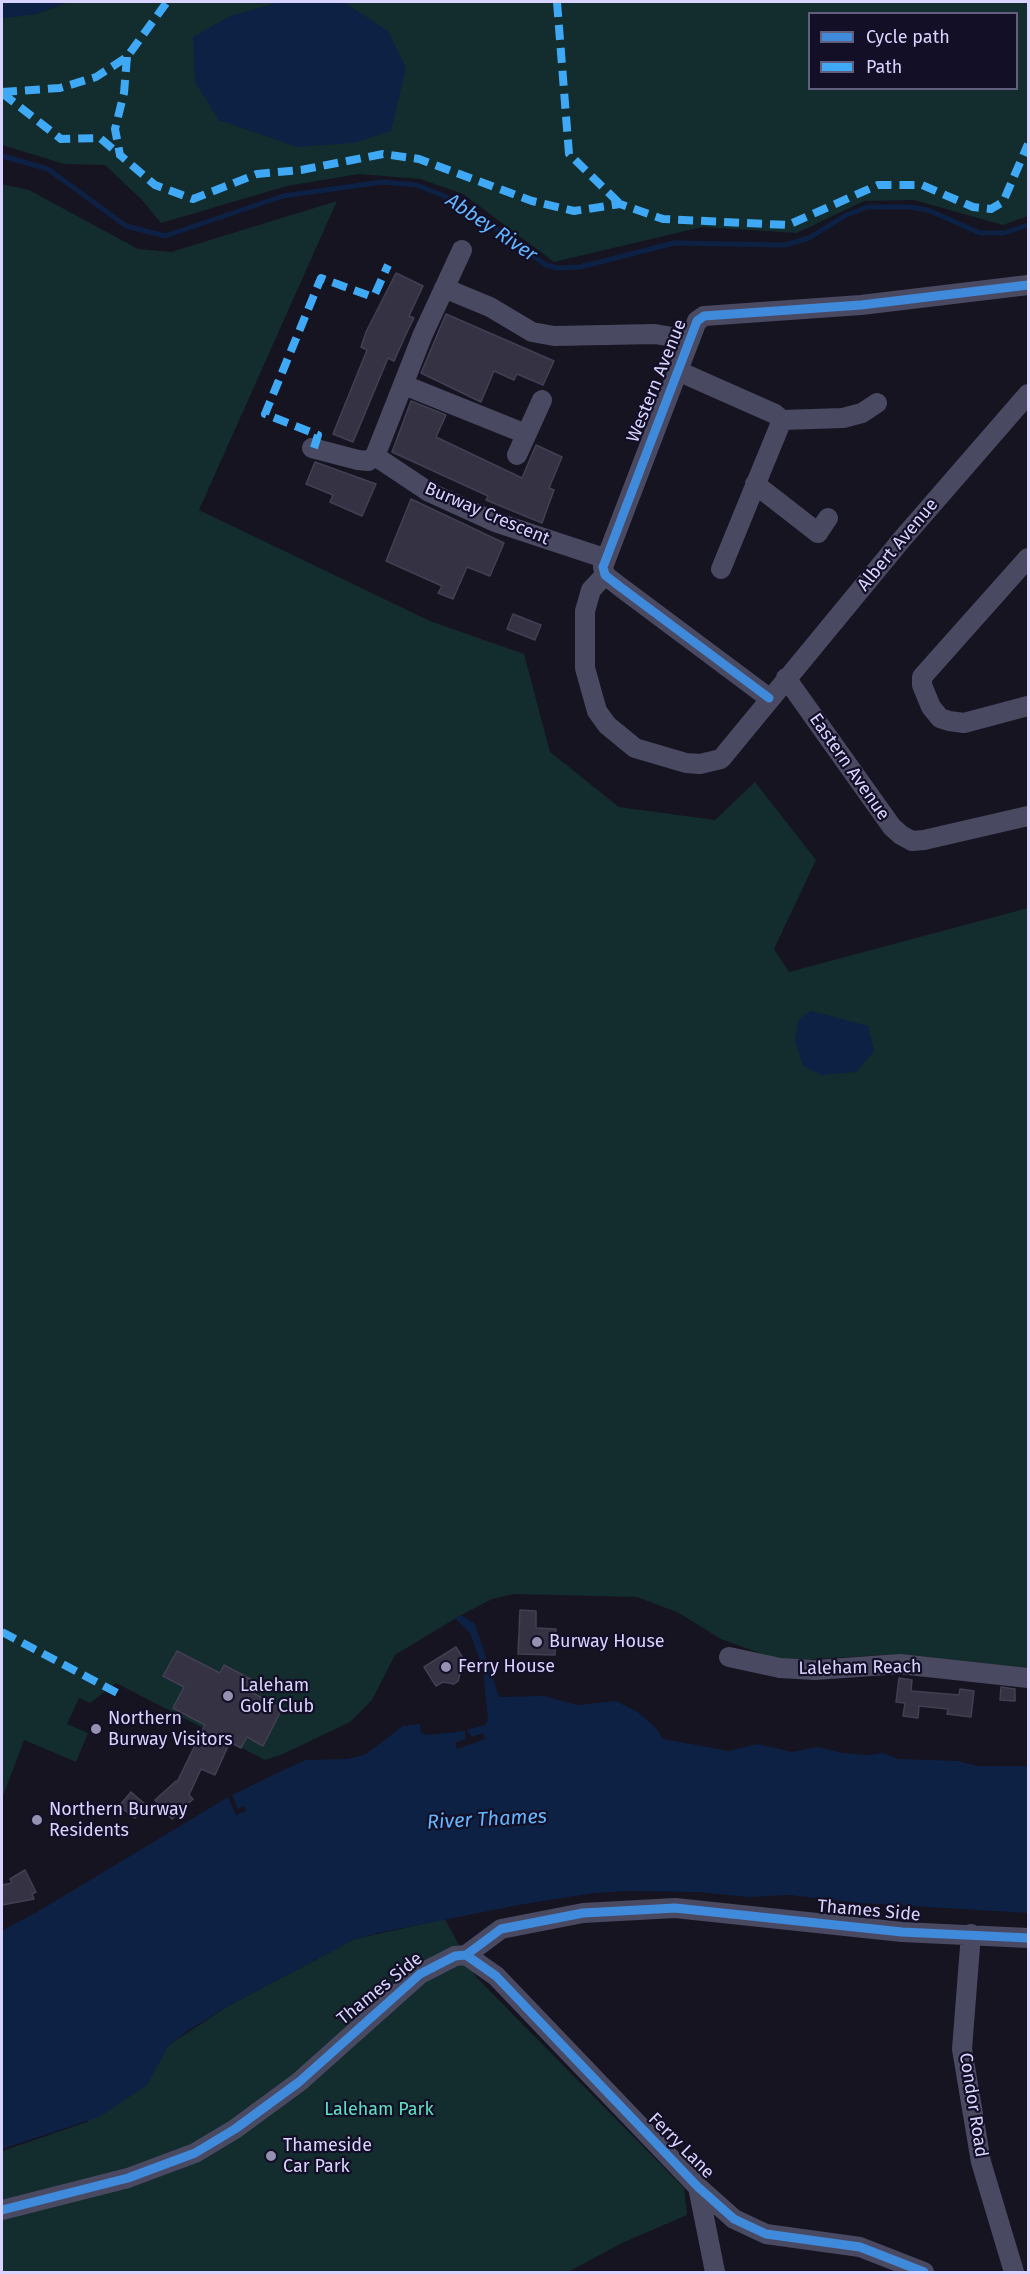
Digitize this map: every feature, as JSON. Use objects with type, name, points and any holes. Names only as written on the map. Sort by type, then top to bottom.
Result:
[{"type":"street","points":[[312,448],[358,460],[368,460],[375,456],[462,250]]},
{"type":"street","name":"Western Avenue","points":[[769,698],[721,759],[700,764],[663,758],[635,748],[619,737],[597,711],[585,668],[585,611],[591,590],[605,566],[698,321],[704,316],[861,305],[1029,285]]},
{"type":"street","points":[[444,288],[490,307],[532,332],[554,336],[656,334],[690,340]]},
{"type":"street","points":[[678,371],[775,414],[782,420],[843,418],[862,413],[877,403]]},
{"type":"street","points":[[404,385],[526,434]]},
{"type":"street","name":"Albert Avenue","points":[[769,698],[903,538],[1029,394]]},
{"type":"street","points":[[517,455],[542,400]]},
{"type":"street","points":[[721,569],[782,420]]},
{"type":"street","name":"Burway Crescent","points":[[375,456],[429,492],[605,566]]},
{"type":"street","points":[[755,484],[818,533],[828,518]]},
{"type":"street","points":[[1029,558],[922,677],[922,685],[931,707],[940,718],[949,721],[964,723],[1029,706]]},
{"type":"street","points":[[605,566],[769,698]]},
{"type":"street","name":"Eastern Avenue","points":[[786,678],[892,827],[901,835],[912,841],[924,840],[1029,816]]},
{"type":"street","name":"Laleham Reach","points":[[729,1657],[780,1668],[803,1670],[900,1664],[1029,1678]]},
{"type":"street","name":"Thames Side","points":[[2,2210],[128,2178],[195,2153],[235,2128],[299,2082],[420,1974],[455,1956],[466,1955],[501,1929],[583,1913],[675,1908],[902,1932],[1029,1938]]},
{"type":"street","name":"Condor Road","points":[[971,1934],[962,2049],[981,2162],[1014,2272]]},
{"type":"street","name":"Ferry Lane","points":[[466,1955],[496,1976],[698,2187],[734,2219],[766,2234],[860,2247],[924,2272]]},
{"type":"street","points":[[698,2187],[715,2272]]},
{"type":"green space","points":[[68,2],[1028,2],[1028,216],[1003,225],[914,200],[864,201],[797,233],[702,227],[554,262],[463,194],[420,179],[359,174],[287,186],[161,223],[142,200],[105,165],[64,164],[2,145],[2,18],[36,14]]},
{"type":"green space","points":[[2,184],[29,190],[138,249],[171,252],[337,201],[199,510],[430,621],[524,654],[550,752],[619,807],[715,820],[755,782],[816,860],[774,949],[789,972],[1028,908],[1028,1668],[901,1654],[781,1661],[721,1639],[679,1613],[637,1597],[514,1594],[492,1599],[395,1655],[372,1700],[350,1722],[283,1754],[265,1760],[116,1683],[90,1703],[79,1698],[67,1724],[88,1733],[76,1762],[24,1740],[2,1799]]},
{"type":"green space","name":"Laleham Park","points":[[445,1919],[476,1977],[684,2188],[687,2215],[622,2243],[568,2272],[2,2272],[2,2151],[87,2122],[169,2045],[228,2006],[355,1939]]},
{"type":"water","points":[[2,2],[68,2],[36,14],[2,18]]},
{"type":"water","points":[[280,2],[345,3],[388,31],[406,68],[391,131],[353,143],[297,147],[219,120],[195,82],[193,37],[230,16]]},
{"type":"water","points":[[811,1011],[868,1026],[874,1051],[856,1072],[821,1075],[803,1066],[795,1039],[799,1019]]},
{"type":"water","name":"River Thames","points":[[461,1615],[475,1624],[499,1697],[544,1696],[577,1705],[616,1701],[639,1713],[656,1728],[663,1739],[729,1751],[757,1744],[792,1752],[818,1747],[842,1753],[869,1755],[883,1753],[898,1759],[958,1761],[978,1766],[1028,1766],[1028,1913],[861,1903],[790,1895],[748,1897],[698,1892],[627,1891],[594,1893],[518,1905],[383,1932],[355,1939],[228,2006],[189,2030],[169,2045],[146,2086],[99,2117],[2,2149],[2,1931],[228,1797],[236,1815],[246,1811],[244,1806],[238,1809],[232,1795],[306,1760],[348,1759],[366,1754],[403,1726],[420,1724],[421,1733],[427,1735],[465,1731],[465,1739],[455,1743],[457,1749],[485,1739],[483,1733],[472,1737],[467,1730],[485,1725],[488,1720],[483,1669],[470,1633],[455,1618]]},
{"type":"building","points":[[396,273],[423,286],[409,316],[414,318],[394,361],[388,358],[353,442],[333,434],[367,350],[361,347],[366,332]]},
{"type":"building","points":[[446,314],[554,361],[543,385],[517,374],[514,380],[494,371],[481,402],[421,373]]},
{"type":"building","points":[[411,401],[446,415],[436,437],[522,478],[536,445],[562,457],[549,488],[554,490],[542,523],[486,500],[488,496],[392,452]]},
{"type":"building","points":[[315,462],[376,484],[362,516],[330,502],[333,495],[306,484]]},
{"type":"building","points":[[411,499],[504,543],[490,576],[467,567],[453,599],[438,593],[442,586],[386,561]]},
{"type":"building","points":[[513,614],[541,625],[535,640],[507,629]]},
{"type":"building","name":"Burway House","points":[[520,1610],[536,1611],[536,1628],[556,1629],[555,1655],[518,1654]]},
{"type":"building","name":"Ferry House","points":[[456,1647],[468,1666],[461,1670],[458,1681],[454,1684],[443,1682],[436,1686],[424,1667]]},
{"type":"building","points":[[177,1651],[220,1673],[224,1665],[258,1683],[253,1693],[282,1709],[263,1746],[247,1737],[241,1748],[230,1742],[215,1775],[201,1769],[189,1795],[193,1799],[172,1819],[155,1800],[177,1782],[205,1725],[173,1708],[184,1687],[163,1676]]},
{"type":"building","points":[[899,1678],[912,1680],[911,1691],[959,1695],[960,1689],[974,1691],[971,1717],[947,1714],[948,1709],[919,1706],[918,1718],[903,1716],[905,1703],[896,1702]]},
{"type":"building","points":[[1001,1687],[1015,1689],[1015,1701],[1000,1700]]},
{"type":"building","points":[[131,1792],[146,1805],[135,1818],[119,1806]]},
{"type":"building","points":[[25,1870],[36,1892],[32,1894],[34,1899],[2,1905],[2,1885],[12,1883],[10,1879]]},
{"type":"waterway","name":"Abbey River","points":[[2,156],[48,169],[126,226],[165,236],[283,196],[382,182],[417,185],[459,202],[546,265],[557,268],[580,267],[674,243],[785,245],[809,238],[846,215],[868,207],[910,207],[928,210],[980,233],[1004,233],[1028,225]]},
{"type":"marked path","points":[[2,92],[60,88],[96,77],[127,57],[167,2]]},
{"type":"marked path","points":[[557,2],[569,154],[620,204]]},
{"type":"marked path","points":[[127,57],[124,93],[115,129],[120,155],[155,185],[193,199],[257,174],[301,170],[383,154],[419,159],[532,201],[574,211],[620,204],[663,219],[788,225],[878,185],[922,185],[973,207],[991,209],[1003,202],[1028,144]]},
{"type":"marked path","points":[[2,93],[61,139],[100,138],[120,155]]},
{"type":"marked path","points":[[314,448],[318,435],[265,414],[321,278],[370,296],[375,294],[388,265]]},
{"type":"marked path","points":[[2,1632],[121,1695]]},
{"type":"cycle path","points":[[769,698],[605,575],[603,567],[697,321],[704,316],[861,305],[1028,285]]},
{"type":"cycle path","points":[[2,2210],[128,2178],[195,2153],[235,2129],[299,2082],[420,1974],[455,1956],[466,1955],[501,1929],[583,1913],[675,1908],[902,1932],[1028,1938]]},
{"type":"cycle path","points":[[466,1955],[496,1976],[698,2187],[734,2219],[766,2234],[860,2247],[924,2272]]},
{"type":"place","name":"Burway House","points":[[537,1642]]},
{"type":"place","name":"Ferry House","points":[[446,1667]]},
{"type":"place","name":"Laleham Golf Club","points":[[228,1696]]},
{"type":"place","name":"Northern Burway Visitors","points":[[96,1729]]},
{"type":"place","name":"Northern Burway Residents","points":[[37,1820]]},
{"type":"place","name":"Thameside Car Park","points":[[271,2156]]}]
